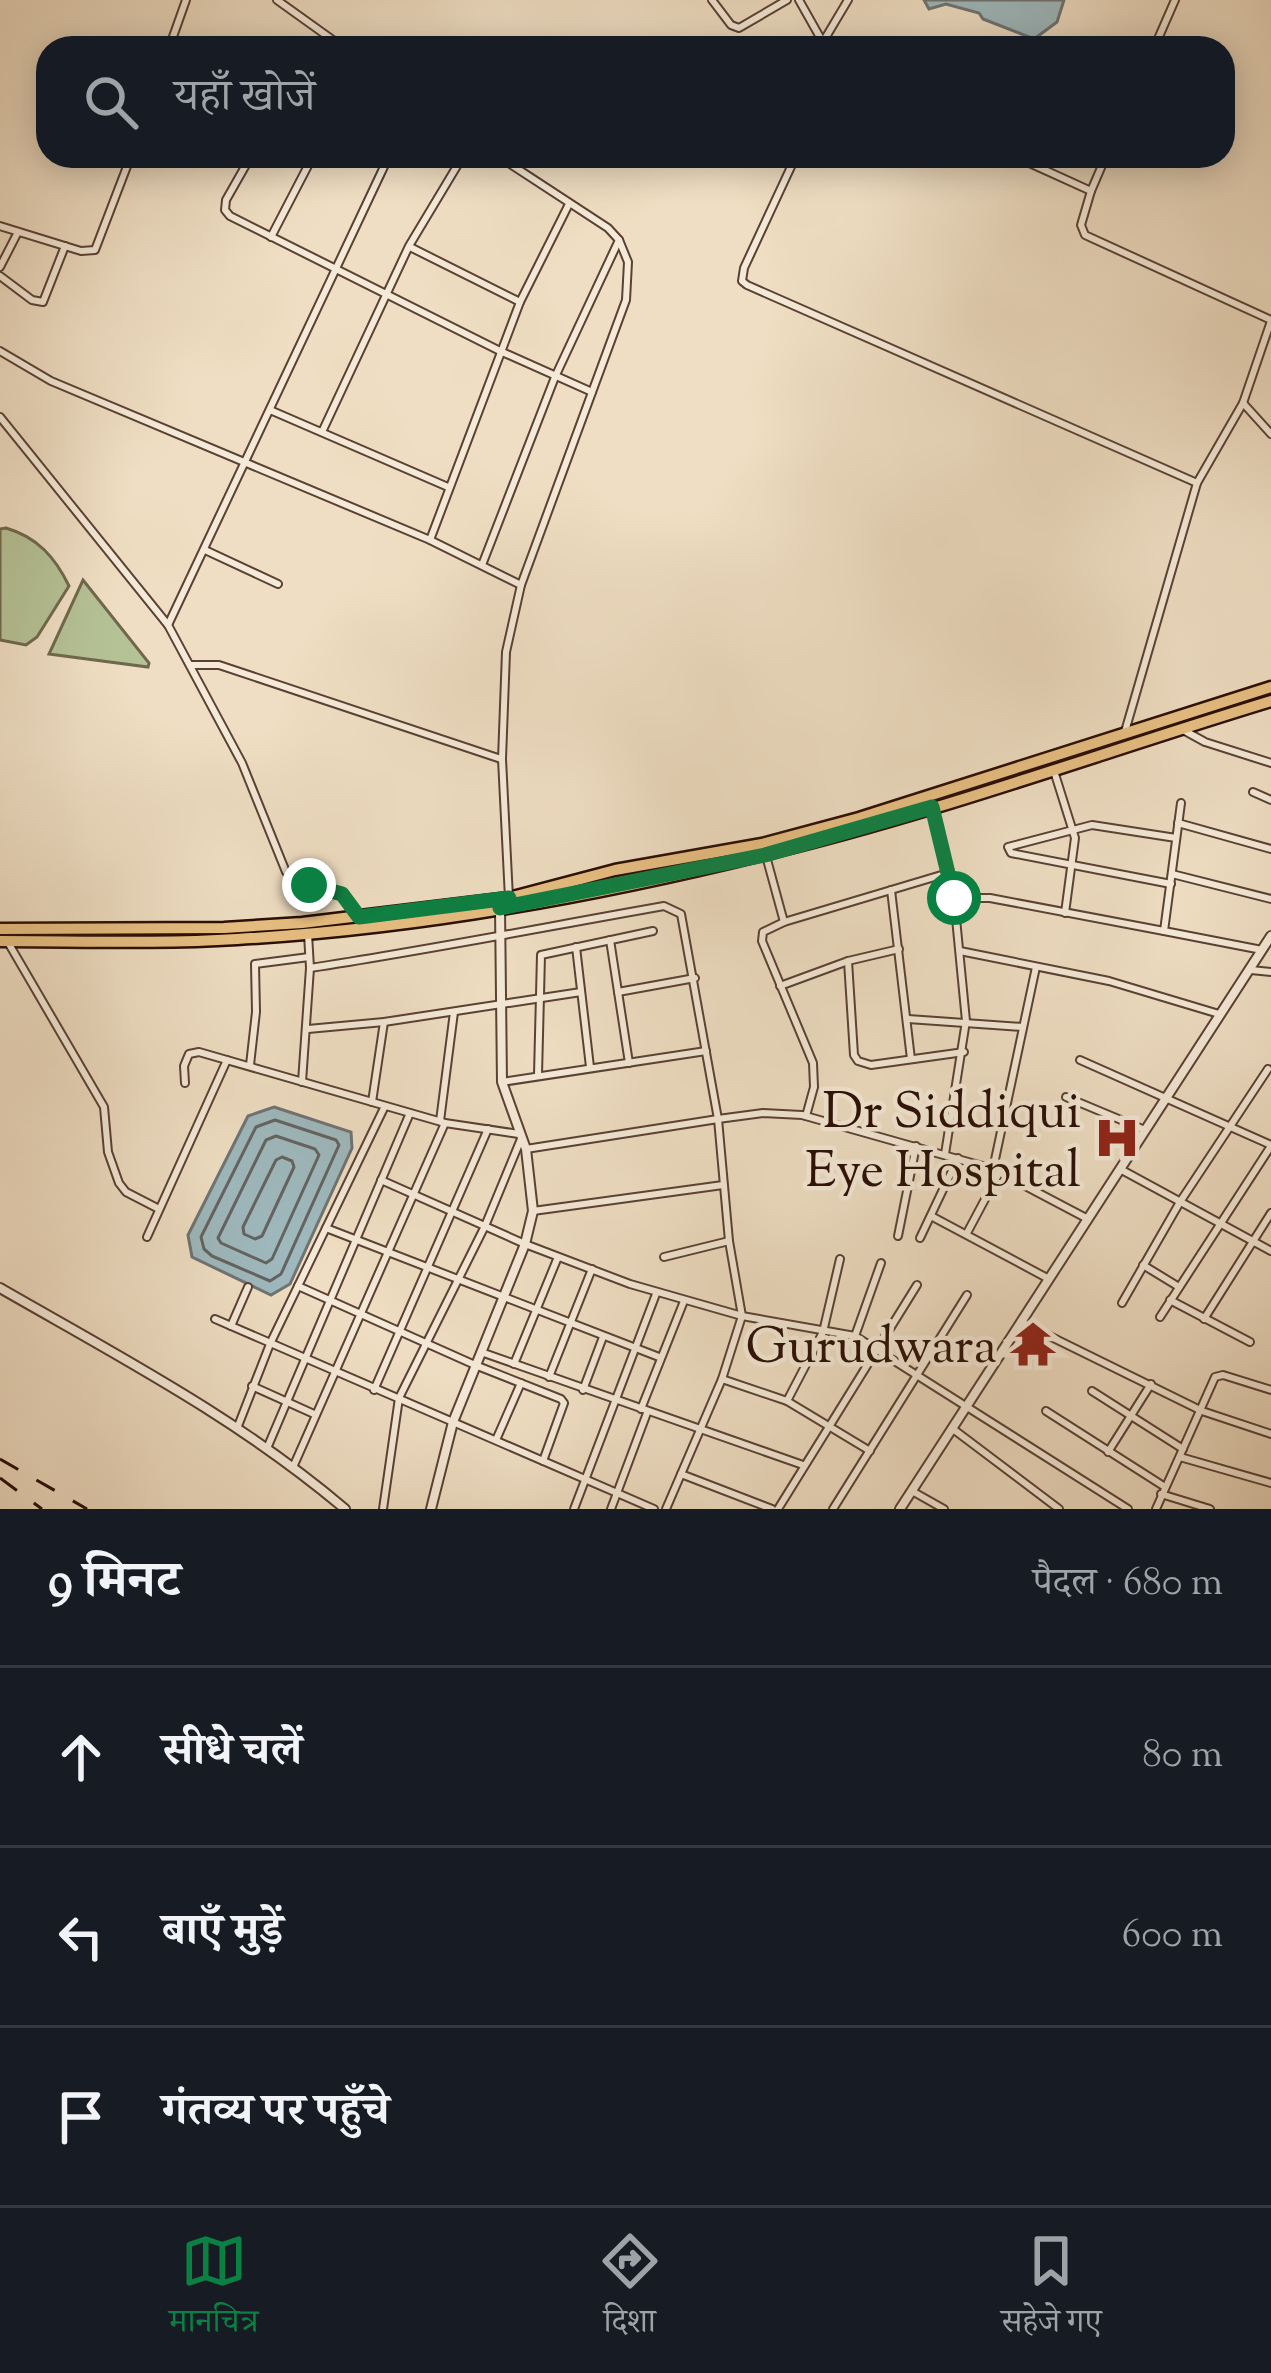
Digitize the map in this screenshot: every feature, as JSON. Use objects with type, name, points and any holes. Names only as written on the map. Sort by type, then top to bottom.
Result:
[{"type":"main road","points":[[2,937],[232,939],[308,934],[505,903],[615,870],[782,839],[1271,687]]},
{"type":"main road","points":[[2,937],[224,928],[505,903],[621,901],[1271,701]]},
{"type":"street","points":[[173,36],[186,0]]},
{"type":"street","points":[[277,0],[327,36]]},
{"type":"street","points":[[712,0],[731,26],[740,28],[788,0]]},
{"type":"street","points":[[799,0],[820,36]]},
{"type":"street","points":[[830,36],[848,0]]},
{"type":"street","points":[[1159,36],[1175,0]]},
{"type":"street","points":[[0,226],[86,252],[98,246],[127,168]]},
{"type":"street","points":[[244,168],[225,210],[271,238],[592,392]]},
{"type":"street","points":[[271,238],[307,168]]},
{"type":"street","points":[[168,625],[380,168]]},
{"type":"street","points":[[322,432],[409,246],[456,168]]},
{"type":"street","points":[[431,1509],[454,1422],[525,1244],[533,1211],[522,1141],[502,1082],[506,652],[521,585],[618,327],[630,280],[620,239],[516,168]]},
{"type":"street","points":[[790,168],[744,268],[742,281],[747,285],[1197,483]]},
{"type":"street","points":[[1040,168],[1091,191]]},
{"type":"street","points":[[1101,168],[1081,225],[1085,235],[1271,320],[1244,403],[1197,483],[1121,750]]},
{"type":"street","points":[[430,540],[520,302],[569,204]]},
{"type":"street","points":[[0,267],[19,232]]},
{"type":"street","points":[[482,565],[555,377],[620,239]]},
{"type":"street","points":[[0,276],[32,301],[43,302],[65,246]]},
{"type":"street","points":[[409,246],[520,302]]},
{"type":"street","points":[[0,351],[51,381],[246,460],[521,585]]},
{"type":"street","points":[[1244,403],[1271,434]]},
{"type":"street","points":[[269,410],[448,487]]},
{"type":"street","points":[[0,417],[168,625],[242,763],[286,872],[309,885],[342,894],[359,917]]},
{"type":"street","points":[[204,549],[278,584]]},
{"type":"street","points":[[190,665],[219,665],[502,759]]},
{"type":"street","points":[[1182,729],[1205,742],[1271,763]]},
{"type":"street","points":[[1053,769],[1071,828],[1073,865],[1065,913]]},
{"type":"street","points":[[1253,792],[1271,800]]},
{"type":"street","points":[[1164,931],[1181,803]]},
{"type":"street","points":[[932,807],[954,898],[966,1022],[945,1154]]},
{"type":"street","points":[[1178,823],[1271,850]]},
{"type":"street","points":[[1171,884],[1008,850],[1010,845],[1071,828],[1112,826],[1176,838]]},
{"type":"street","points":[[765,855],[784,922]]},
{"type":"street","points":[[804,1116],[814,1088],[813,1064],[761,937],[766,929],[784,922],[948,873]]},
{"type":"street","points":[[1172,874],[1271,899]]},
{"type":"street","points":[[890,890],[911,1059]]},
{"type":"street","points":[[954,898],[990,898],[1262,950]]},
{"type":"street","points":[[310,968],[458,945],[621,901],[677,910],[695,978],[718,1119],[742,1316],[722,1379],[666,1509]]},
{"type":"street","points":[[538,1075],[542,955],[653,931]]},
{"type":"street","points":[[302,1082],[308,1029],[308,934]]},
{"type":"street","points":[[900,1509],[1271,936]]},
{"type":"street","points":[[2,937],[104,1107],[108,1152],[119,1183],[159,1210]]},
{"type":"street","points":[[610,940],[629,1063]]},
{"type":"street","points":[[576,947],[590,1067]]},
{"type":"street","points":[[780,986],[899,949]]},
{"type":"street","points":[[960,951],[1109,981],[1219,1014]]},
{"type":"street","points":[[250,1066],[256,1012],[254,964],[309,957]]},
{"type":"street","points":[[848,962],[856,1059],[871,1065],[964,1052]]},
{"type":"street","points":[[966,1234],[996,1171],[1036,967]]},
{"type":"street","points":[[1247,970],[1271,972]]},
{"type":"street","points":[[618,992],[695,978]]},
{"type":"street","points":[[308,1029],[581,992]]},
{"type":"street","points":[[294,1465],[442,1122],[454,1012]]},
{"type":"street","points":[[908,1019],[1023,1027]]},
{"type":"street","points":[[372,1102],[384,1022]]},
{"type":"street","points":[[502,1082],[706,1051]]},
{"type":"street","points":[[185,1083],[189,1054],[199,1052],[522,1141],[718,1119],[804,1116],[996,1171],[1086,1218]]},
{"type":"street","points":[[146,1237],[227,1060]]},
{"type":"street","points":[[1080,1060],[1271,1146],[1160,1317]]},
{"type":"street","points":[[1122,1303],[1180,1202],[1268,1069]]},
{"type":"street","points":[[1066,1097],[1144,1130]]},
{"type":"street","points":[[238,1426],[270,1344],[385,1106]]},
{"type":"street","points":[[268,1446],[410,1113]]},
{"type":"street","points":[[374,1390],[488,1129]]},
{"type":"street","points":[[383,1509],[399,1398],[522,1141]]},
{"type":"street","points":[[898,1235],[916,1146]]},
{"type":"street","points":[[920,1238],[958,1158]]},
{"type":"street","points":[[1120,1169],[1271,1251]]},
{"type":"street","points":[[381,1180],[525,1244],[656,1292],[742,1316],[855,1336],[1128,1509]]},
{"type":"street","points":[[533,1211],[724,1185]]},
{"type":"street","points":[[1204,1319],[1271,1213]]},
{"type":"street","points":[[931,1216],[1049,1279]]},
{"type":"street","points":[[326,1228],[659,1357]]},
{"type":"street","points":[[664,1257],[730,1241]]},
{"type":"street","points":[[514,1364],[558,1257]]},
{"type":"street","points":[[787,1401],[823,1332],[840,1259]]},
{"type":"street","points":[[855,1336],[881,1263]]},
{"type":"street","points":[[1143,1265],[1179,1287]]},
{"type":"street","points":[[549,1377],[592,1269]]},
{"type":"street","points":[[681,1474],[775,1509],[917,1285]]},
{"type":"street","points":[[298,1286],[563,1401],[543,1461]]},
{"type":"street","points":[[231,1326],[248,1287]]},
{"type":"street","points":[[0,1288],[238,1426],[345,1509]]},
{"type":"street","points":[[574,1509],[656,1292]]},
{"type":"street","points":[[833,1509],[968,1295]]},
{"type":"street","points":[[1171,1300],[1250,1342]]},
{"type":"street","points":[[611,1509],[659,1357],[684,1301]]},
{"type":"street","points":[[215,1319],[653,1509]]},
{"type":"street","points":[[1023,1323],[1202,1411],[1271,1434]]},
{"type":"street","points":[[583,1390],[603,1336]]},
{"type":"street","points":[[481,1352],[802,1465]]},
{"type":"street","points":[[1156,1509],[1218,1375],[1271,1390]]},
{"type":"street","points":[[722,1379],[787,1401],[869,1451]]},
{"type":"street","points":[[496,1440],[520,1383]]},
{"type":"street","points":[[1108,1452],[1150,1384]]},
{"type":"street","points":[[252,1386],[316,1415]]},
{"type":"street","points":[[1092,1391],[1181,1453],[1271,1483]]},
{"type":"street","points":[[1046,1411],[1163,1491],[1210,1509]]},
{"type":"street","points":[[952,1429],[1059,1509]]},
{"type":"street","points":[[912,1492],[944,1509]]},
{"type":"green space","points":[[0,529],[44,550],[69,586],[37,637],[26,645],[0,640]]},
{"type":"green space","points":[[83,580],[149,663],[148,667],[49,654]]},
{"type":"water","points":[[924,0],[1064,0],[1057,22],[1038,36],[1026,36],[983,19],[979,13],[946,4],[929,9]]},
{"type":"water","points":[[274,1107],[351,1132],[352,1148],[290,1284],[271,1295],[192,1257],[188,1235],[248,1116]]},
{"type":"railway","points":[[0,1459],[87,1509]]},
{"type":"railway","points":[[0,1478],[42,1509]]},
{"type":"place","name":"Dr Siddiqui Eye Hospital","points":[[1117,1138]]},
{"type":"place","name":"Gurudwara","points":[[1033,1344]]},
{"type":"route","points":[[309,885],[342,894],[359,917],[509,898],[500,908],[765,855],[932,807],[954,898]]}]
